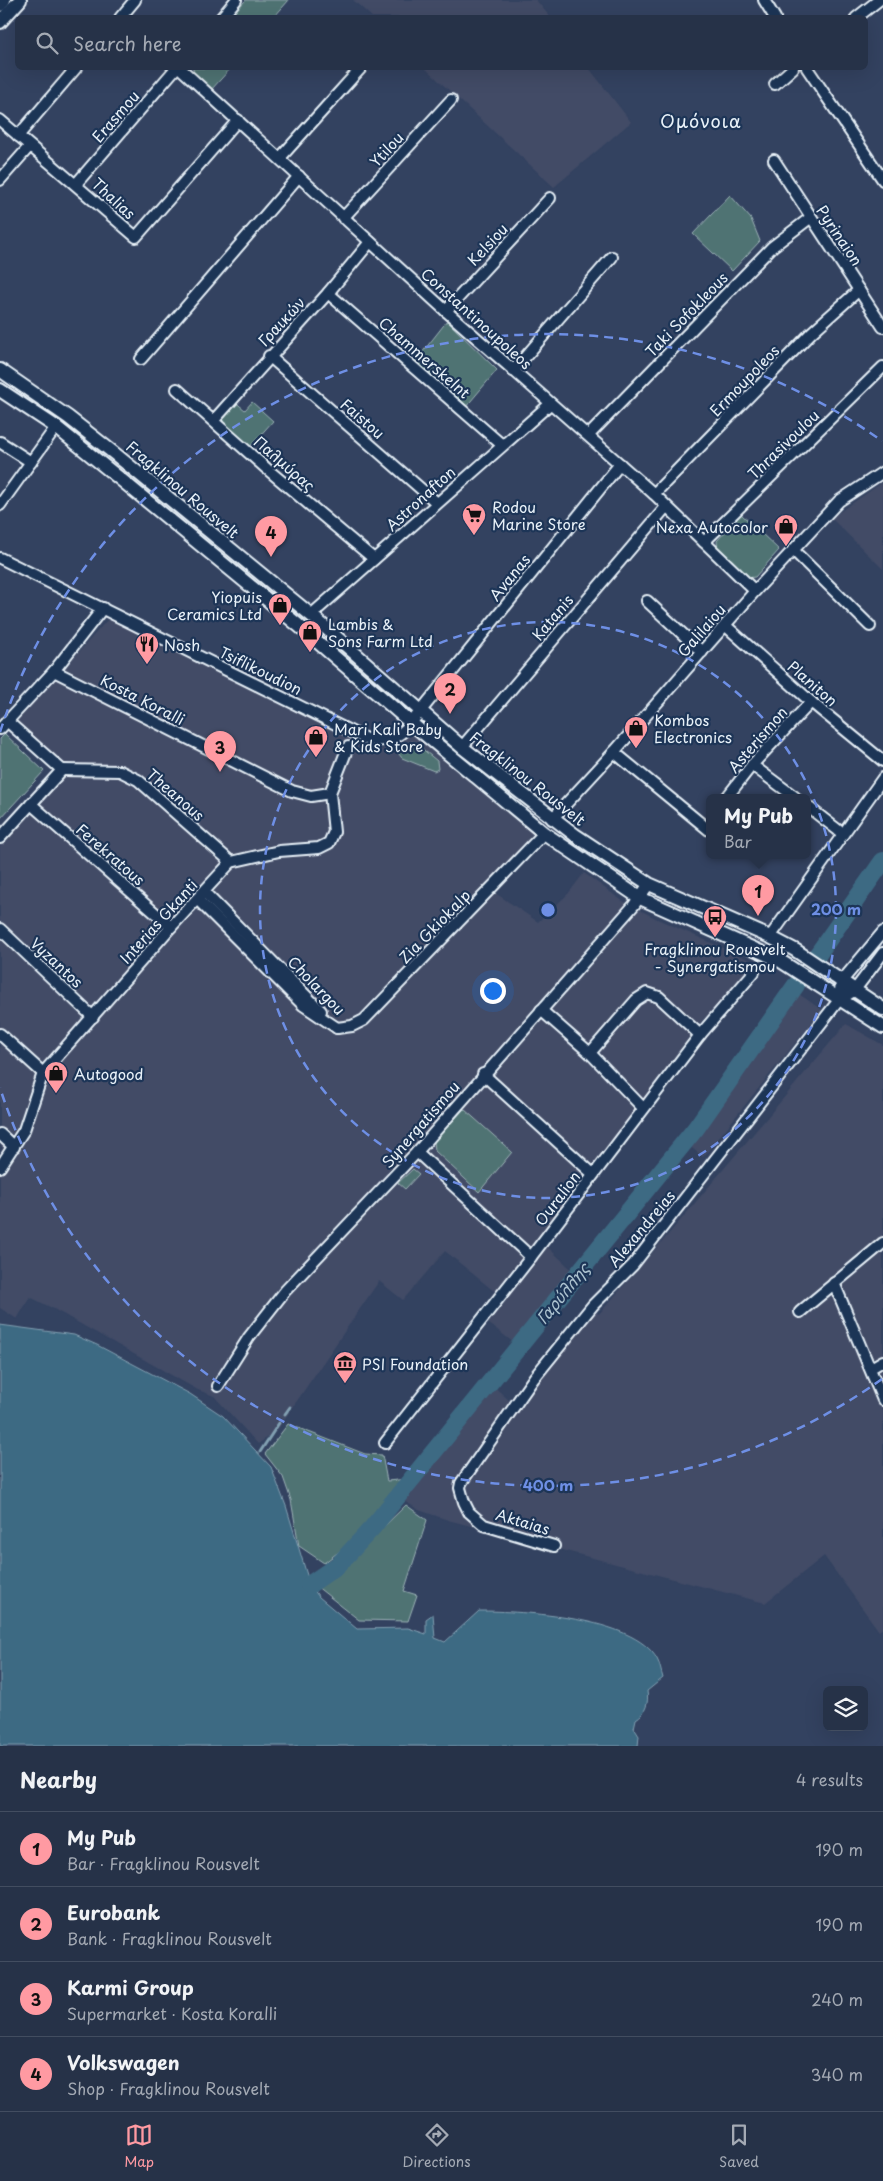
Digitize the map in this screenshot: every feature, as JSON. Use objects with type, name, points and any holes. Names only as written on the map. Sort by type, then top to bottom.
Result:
[{"type":"main road","points":[[0,5],[4,0]]},
{"type":"main road","points":[[0,22],[20,0]]},
{"type":"main road","name":"Fragklinou Rousvelt","points":[[0,370],[68,417],[311,615],[462,747],[552,819],[649,884],[770,937],[795,950],[883,1009]]},
{"type":"main road","name":"Fragklinou Rousvelt","points":[[0,390],[56,427],[298,625],[411,723],[544,832],[640,898],[779,960],[883,1027]]},
{"type":"street","points":[[122,15],[135,0]]},
{"type":"street","points":[[224,15],[236,0]]},
{"type":"street","points":[[765,0],[773,15]]},
{"type":"street","points":[[860,15],[879,0]]},
{"type":"street","points":[[18,136],[74,70]]},
{"type":"street","name":"Erasmou","points":[[76,184],[176,70]]},
{"type":"street","name":"Constantinoupoleos","points":[[180,70],[238,120],[343,218],[513,371],[654,494],[754,591]]},
{"type":"street","points":[[280,158],[359,70]]},
{"type":"street","points":[[775,84],[791,70]]},
{"type":"street","points":[[808,70],[883,180]]},
{"type":"street","name":"Ytilou","points":[[343,218],[451,100]]},
{"type":"street","name":"Thalias","points":[[0,120],[29,147],[76,184],[136,237],[238,120]]},
{"type":"street","points":[[0,180],[29,147]]},
{"type":"street","name":"Pyrinaion","points":[[774,160],[810,218],[883,327]]},
{"type":"street","points":[[140,358],[299,176]]},
{"type":"street","name":"Kelsiou","points":[[446,311],[550,198]]},
{"type":"street","name":"Taki Sofokleous","points":[[588,435],[772,248],[810,218]]},
{"type":"street","name":"Γραικών","points":[[214,420],[269,356],[328,293],[370,242]]},
{"type":"street","points":[[513,371],[612,257]]},
{"type":"street","name":"Ermoupoleos","points":[[654,494],[812,332],[859,290]]},
{"type":"street","name":"Chammerskelnt","points":[[328,293],[502,445]]},
{"type":"street","name":"Faistou","points":[[269,356],[437,503]]},
{"type":"street","name":"Thrasivoulou","points":[[704,542],[883,367]]},
{"type":"street","name":"Παλμύρας","points":[[177,389],[267,469],[374,559]]},
{"type":"street","name":"Astronafton","points":[[311,615],[550,404]]},
{"type":"street","points":[[0,504],[56,427]]},
{"type":"street","points":[[0,442],[30,462]]},
{"type":"street","name":"Avanas","points":[[421,710],[620,464]]},
{"type":"street","name":"Galilaiou","points":[[552,819],[726,626],[754,591],[839,501],[883,472]]},
{"type":"street","name":"Katanis","points":[[462,747],[666,507]]},
{"type":"street","points":[[793,550],[870,626]]},
{"type":"street","name":"Tsiflikoudion","points":[[0,558],[366,739],[378,741],[391,740],[402,734],[421,710]]},
{"type":"street","points":[[647,601],[702,652]]},
{"type":"street","points":[[0,729],[54,671],[103,608]]},
{"type":"street","name":"Planiton","points":[[726,626],[811,702],[883,761]]},
{"type":"street","name":"Kosta Koralli","points":[[54,671],[292,791],[311,796],[330,793]]},
{"type":"street","name":"Asterismon","points":[[729,794],[752,765],[811,702]]},
{"type":"street","points":[[0,838],[62,770],[8,721]]},
{"type":"street","points":[[230,862],[279,851],[319,848],[329,843],[334,832],[330,793],[348,747]]},
{"type":"street","points":[[614,752],[706,823]]},
{"type":"street","points":[[752,765],[791,794]]},
{"type":"street","name":"Theanous","points":[[62,770],[120,771],[138,780],[230,862]]},
{"type":"street","points":[[770,937],[883,778]]},
{"type":"street","name":"Ferekratous","points":[[31,804],[171,927]]},
{"type":"street","points":[[811,809],[843,834]]},
{"type":"street","name":"Zia Gkiokalp","points":[[337,1028],[352,1026],[364,1020],[544,832]]},
{"type":"street","name":"Interias Gkanti","points":[[0,1167],[24,1130],[43,1073],[230,862]]},
{"type":"street","name":"Synergatismou","points":[[218,1386],[250,1337],[285,1291],[417,1152],[640,898],[649,884]]},
{"type":"street","name":"Cholargou","points":[[200,896],[303,1005],[337,1028]]},
{"type":"street","name":"Vyzantos","points":[[0,929],[93,1017]]},
{"type":"street","points":[[839,1000],[841,982],[883,932]]},
{"type":"street","points":[[839,1000],[854,991],[883,953]]},
{"type":"street","name":"Ouralion","points":[[385,1443],[531,1257],[700,1035],[754,972]]},
{"type":"street","points":[[590,1053],[636,1000],[647,993],[659,997],[700,1035]]},
{"type":"street","name":"Alexandreias","points":[[464,1502],[460,1488],[461,1483],[534,1378],[593,1305],[633,1265],[839,1000]]},
{"type":"street","points":[[541,1010],[590,1053],[643,1108]]},
{"type":"street","points":[[0,1034],[43,1073]]},
{"type":"street","points":[[484,1074],[593,1174]]},
{"type":"street","points":[[0,1134],[14,1147]]},
{"type":"street","points":[[417,1152],[531,1257]]},
{"type":"street","points":[[800,1312],[883,1243]]},
{"type":"street","points":[[834,1283],[883,1400]]},
{"type":"street","points":[[871,1368],[883,1361]]},
{"type":"street","name":"Aktaias","points":[[464,1502],[469,1512],[484,1525],[554,1546]]},
{"type":"shaded area","points":[[353,0],[536,0],[548,15],[370,15]]},
{"type":"shaded area","points":[[427,70],[591,70],[631,122],[554,187]]},
{"type":"shaded area","points":[[883,482],[883,569],[831,518]]},
{"type":"shaded area","points":[[110,617],[381,750],[414,734],[535,832],[485,886],[538,922],[568,894],[584,873],[621,900],[655,918],[757,963],[700,1023],[539,1239],[571,1269],[513,1342],[488,1323],[506,1301],[445,1251],[403,1300],[379,1281],[277,1430],[258,1444],[214,1396],[198,1390],[54,1309],[30,1297],[17,1319],[0,1308],[0,1154],[3,1148],[0,1145],[0,833],[64,764],[16,722]]},
{"type":"shaded area","points":[[796,992],[822,1010],[703,1157],[687,1144]]},
{"type":"shaded area","points":[[846,1024],[883,1045],[883,1628],[879,1631],[824,1556],[765,1603],[448,1520],[419,1510],[404,1501],[492,1385],[510,1401],[587,1307],[599,1314]]},
{"type":"shaded area","points":[[0,1325],[74,1335],[97,1345],[190,1394],[223,1416],[271,1467],[286,1506],[310,1585],[319,1597],[357,1629],[408,1628],[426,1634],[426,1619],[433,1614],[435,1638],[445,1642],[479,1611],[522,1613],[576,1619],[602,1625],[626,1634],[645,1645],[657,1659],[663,1678],[647,1691],[646,1707],[636,1719],[634,1728],[639,1736],[638,1746],[0,1746]]},
{"type":"green space","points":[[246,0],[289,0],[276,15],[232,15]]},
{"type":"green space","points":[[193,70],[229,70],[211,90],[193,74]]},
{"type":"green space","points":[[730,195],[751,219],[760,241],[732,271],[693,234]]},
{"type":"green space","points":[[447,321],[497,370],[465,408],[414,363]]},
{"type":"green space","points":[[234,401],[245,410],[252,402],[273,421],[248,449],[224,424],[222,418]]},
{"type":"green space","points":[[741,514],[779,550],[755,577],[745,578],[718,552],[717,541]]},
{"type":"green space","points":[[5,734],[44,771],[0,819],[0,739]]},
{"type":"green space","points":[[414,742],[437,761],[438,769],[434,771],[402,758],[398,753],[399,748]]},
{"type":"green space","points":[[464,1109],[512,1152],[479,1192],[435,1151],[434,1141]]},
{"type":"green space","points":[[413,1169],[419,1174],[405,1189],[398,1183]]},
{"type":"green space","points":[[288,1424],[365,1454],[382,1455],[387,1481],[408,1479],[361,1535],[324,1563],[299,1546],[291,1500],[283,1477],[265,1454]]},
{"type":"green space","points":[[406,1505],[427,1520],[404,1591],[417,1595],[408,1621],[359,1620],[316,1586],[332,1577]]},
{"type":"waterway","name":"Γαρύλλης","points":[[818,954],[883,861]]},
{"type":"waterway","name":"Γαρύλλης","points":[[309,1585],[338,1565],[372,1528],[696,1128],[796,985]]},
{"type":"waterway","points":[[285,1414],[290,1407]]},
{"type":"waterway","points":[[260,1452],[279,1423]]},
{"type":"place","name":"Rodou Marine Store","points":[[474,536]]},
{"type":"place","name":"Nexa Autocolor","points":[[786,547]]},
{"type":"place","name":"Volkswagen","points":[[271,557]]},
{"type":"place","name":"Yiopuis Ceramics Ltd","points":[[280,626]]},
{"type":"place","name":"Lambis & Sons Farm Ltd","points":[[310,653]]},
{"type":"place","name":"Nosh","points":[[147,665]]},
{"type":"place","name":"Eurobank","points":[[450,714]]},
{"type":"place","name":"Kombos Electronics","points":[[636,749]]},
{"type":"place","name":"Mari Kali Baby & Kids Store","points":[[316,758]]},
{"type":"place","name":"Karmi Group","points":[[220,772]]},
{"type":"place","name":"My Pub","points":[[758,916]]},
{"type":"place","name":"Fragklinou Rousvelt - Synergatismou","points":[[715,938]]},
{"type":"place","name":"Autogood","points":[[56,1094]]},
{"type":"place","name":"PSI Foundation","points":[[345,1384]]},
{"type":"district","name":"Ομόνοια","points":[[701,120]]}]
